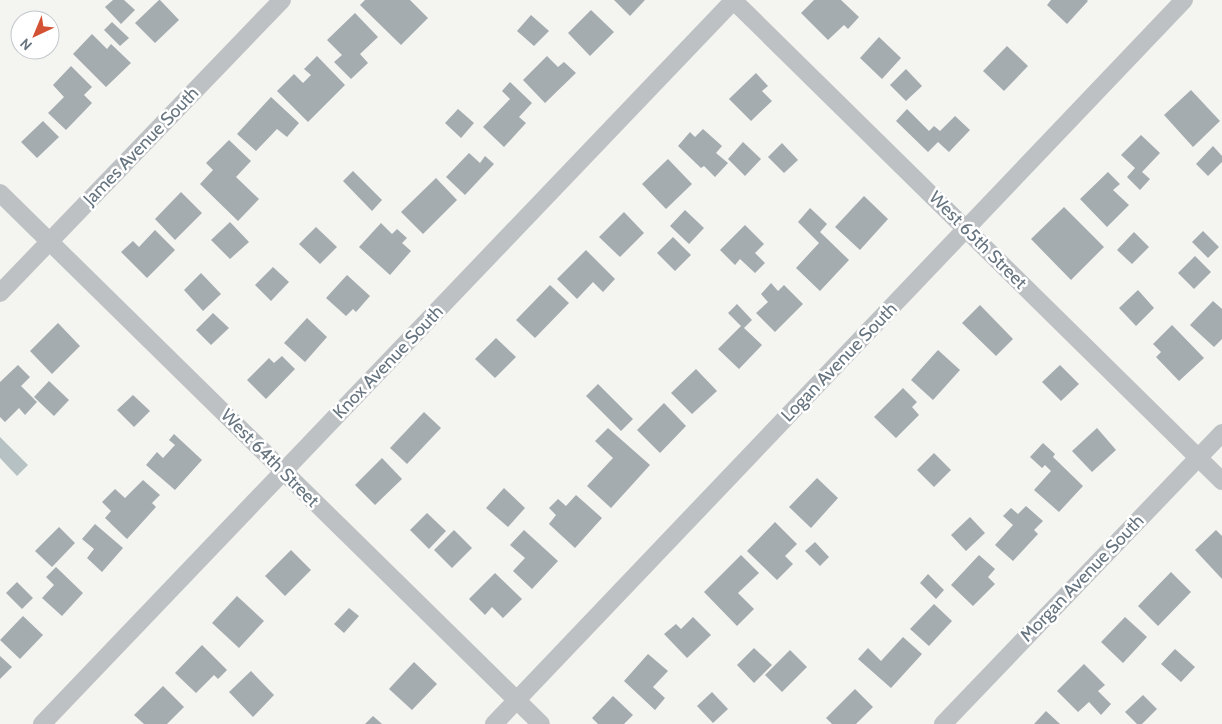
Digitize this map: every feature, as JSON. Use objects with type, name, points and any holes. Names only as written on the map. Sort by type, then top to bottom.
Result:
[{"type":"street","name":"James Avenue South","points":[[0,293],[282,0]]},
{"type":"street","name":"West 65th Street","points":[[734,0],[1222,480]]},
{"type":"street","name":"Knox Avenue South","points":[[42,724],[734,0]]},
{"type":"street","name":"Logan Avenue South","points":[[494,724],[1184,0]]},
{"type":"street","name":"West 64th Street","points":[[0,193],[541,724]]},
{"type":"street","name":"Morgan Avenue South","points":[[943,724],[1222,433]]},
{"type":"shaded area","points":[[0,437],[28,465],[17,476],[0,458]]},
{"type":"building","points":[[113,0],[124,0],[135,10],[121,24],[105,7]]},
{"type":"building","points":[[159,0],[179,20],[155,43],[135,23]]},
{"type":"building","points":[[365,0],[410,0],[428,18],[401,45],[360,5]]},
{"type":"building","points":[[614,0],[645,0],[630,16]]},
{"type":"building","points":[[814,0],[841,0],[859,17],[848,29],[844,25],[828,40],[801,13]]},
{"type":"building","points":[[1051,0],[1088,1],[1067,24],[1047,5]]},
{"type":"building","points":[[591,10],[614,32],[590,56],[568,33]]},
{"type":"building","points":[[355,13],[378,37],[360,54],[368,63],[351,79],[334,62],[342,55],[327,40]]},
{"type":"building","points":[[531,15],[549,31],[534,46],[517,31]]},
{"type":"building","points":[[112,22],[129,38],[120,46],[104,30]]},
{"type":"building","points":[[92,34],[107,49],[111,44],[131,63],[106,87],[73,54]]},
{"type":"building","points":[[879,37],[901,58],[882,79],[860,58]]},
{"type":"building","points":[[1007,46],[1028,66],[1004,91],[983,71]]},
{"type":"building","points":[[317,56],[345,85],[308,122],[277,91],[294,74],[303,83],[311,75],[304,69]]},
{"type":"building","points":[[547,56],[558,67],[564,62],[576,73],[545,103],[523,80]]},
{"type":"building","points":[[71,66],[92,87],[84,95],[92,103],[66,130],[48,113],[64,97],[53,85]]},
{"type":"building","points":[[906,69],[922,86],[906,101],[890,85]]},
{"type":"building","points":[[756,73],[768,86],[762,91],[772,101],[751,121],[729,99]]},
{"type":"building","points":[[510,82],[532,103],[519,117],[526,123],[504,147],[483,127],[510,99],[502,91]]},
{"type":"building","points":[[1191,90],[1220,121],[1193,147],[1164,115]]},
{"type":"building","points":[[271,97],[299,123],[287,137],[277,129],[256,151],[237,134]]},
{"type":"building","points":[[458,109],[474,123],[461,138],[445,123]]},
{"type":"building","points":[[907,109],[929,131],[934,126],[940,131],[955,116],[970,130],[949,152],[938,142],[928,152],[896,121]]},
{"type":"building","points":[[43,121],[59,137],[37,158],[21,142]]},
{"type":"building","points":[[703,129],[722,146],[716,153],[728,163],[715,177],[704,166],[701,168],[678,146],[690,132],[695,137]]},
{"type":"building","points":[[1141,135],[1160,153],[1142,172],[1150,179],[1140,190],[1127,177],[1135,168],[1121,155]]},
{"type":"building","points":[[229,140],[251,161],[236,177],[259,199],[238,221],[200,184],[213,170],[206,163]]},
{"type":"building","points":[[743,142],[761,159],[745,176],[728,159]]},
{"type":"building","points":[[782,143],[798,160],[784,173],[768,157]]},
{"type":"building","points":[[1213,146],[1222,156],[1222,162],[1208,176],[1196,164]]},
{"type":"building","points":[[469,153],[480,163],[485,156],[494,164],[465,195],[446,177]]},
{"type":"building","points":[[668,159],[692,184],[666,209],[642,184]]},
{"type":"building","points":[[353,171],[382,200],[372,211],[343,181]]},
{"type":"building","points":[[1108,172],[1120,184],[1113,190],[1129,205],[1107,227],[1080,199]]},
{"type":"building","points":[[436,178],[457,200],[423,234],[401,212]]},
{"type":"building","points":[[181,192],[202,213],[175,240],[155,219]]},
{"type":"building","points":[[864,196],[888,219],[860,250],[835,227]]},
{"type":"building","points":[[1064,207],[1104,247],[1071,280],[1031,239]]},
{"type":"building","points":[[810,208],[827,224],[820,232],[849,260],[820,291],[796,268],[819,243],[798,222]]},
{"type":"building","points":[[685,210],[704,228],[689,244],[670,226]]},
{"type":"building","points":[[624,212],[644,233],[620,257],[599,237]]},
{"type":"building","points":[[230,222],[249,242],[230,259],[211,240]]},
{"type":"building","points":[[381,223],[392,234],[397,229],[407,238],[402,243],[411,251],[390,275],[359,247]]},
{"type":"building","points":[[745,225],[764,244],[755,253],[765,263],[755,273],[740,259],[735,265],[720,250]]},
{"type":"building","points":[[316,227],[337,247],[320,264],[299,244]]},
{"type":"building","points":[[155,230],[175,250],[147,278],[121,252],[133,241],[139,247]]},
{"type":"building","points":[[1203,231],[1219,247],[1208,258],[1192,242]]},
{"type":"building","points":[[1134,232],[1149,247],[1132,264],[1117,250]]},
{"type":"building","points":[[673,237],[691,255],[675,271],[657,253]]},
{"type":"building","points":[[586,250],[615,279],[603,292],[593,282],[577,299],[557,279]]},
{"type":"building","points":[[1195,256],[1211,272],[1194,289],[1178,273]]},
{"type":"building","points":[[273,267],[289,282],[271,301],[255,285]]},
{"type":"building","points":[[201,273],[221,294],[203,311],[184,290]]},
{"type":"building","points":[[347,275],[370,296],[356,312],[353,309],[346,316],[326,298]]},
{"type":"building","points":[[771,283],[778,291],[784,285],[803,304],[775,332],[756,313],[768,302],[761,294]]},
{"type":"building","points":[[550,285],[569,303],[535,338],[516,320]]},
{"type":"building","points":[[1138,290],[1154,308],[1136,326],[1119,308]]},
{"type":"building","points":[[1213,301],[1222,309],[1222,339],[1214,347],[1190,325]]},
{"type":"building","points":[[737,304],[752,320],[744,328],[762,345],[739,369],[718,349],[741,326],[728,313]]},
{"type":"building","points":[[980,305],[1013,339],[996,356],[962,323]]},
{"type":"building","points":[[213,313],[229,328],[211,345],[196,330]]},
{"type":"building","points":[[307,318],[327,337],[305,362],[284,343]]},
{"type":"building","points":[[58,323],[80,346],[52,374],[30,351]]},
{"type":"building","points":[[1172,325],[1204,358],[1179,381],[1156,357],[1161,352],[1153,344]]},
{"type":"building","points":[[496,338],[516,357],[495,378],[475,359]]},
{"type":"building","points":[[938,350],[960,370],[933,400],[911,380]]},
{"type":"building","points":[[282,356],[295,369],[266,399],[247,380],[269,358],[274,363]]},
{"type":"building","points":[[18,365],[30,377],[21,386],[37,402],[25,415],[19,408],[5,422],[0,417],[0,382]]},
{"type":"building","points":[[1060,365],[1079,384],[1061,401],[1042,382]]},
{"type":"building","points":[[696,369],[717,391],[692,414],[671,393]]},
{"type":"building","points":[[49,381],[69,400],[54,416],[34,397]]},
{"type":"building","points":[[598,384],[633,419],[621,431],[586,396]]},
{"type":"building","points":[[903,388],[917,402],[912,407],[919,415],[896,438],[874,417]]},
{"type":"building","points":[[133,395],[150,411],[134,427],[117,410]]},
{"type":"building","points":[[664,403],[686,426],[660,453],[637,430]]},
{"type":"building","points":[[424,412],[441,428],[407,464],[390,448]]},
{"type":"building","points":[[608,428],[650,465],[611,508],[587,486],[613,458],[595,441]]},
{"type":"building","points":[[1097,428],[1116,450],[1092,472],[1072,451]]},
{"type":"building","points":[[174,434],[202,460],[175,490],[146,465],[157,452],[163,458],[175,445],[169,440]]},
{"type":"building","points":[[1043,443],[1055,454],[1053,457],[1083,486],[1059,512],[1034,490],[1051,471],[1045,465],[1042,468],[1030,457]]},
{"type":"building","points":[[934,453],[951,470],[934,487],[917,470]]},
{"type":"building","points":[[382,458],[402,479],[375,505],[355,485]]},
{"type":"building","points":[[817,478],[838,498],[811,528],[789,507]]},
{"type":"building","points":[[143,480],[160,495],[152,503],[156,507],[127,539],[105,518],[111,511],[102,502],[115,489],[125,498]]},
{"type":"building","points":[[504,488],[525,508],[508,527],[486,508]]},
{"type":"building","points":[[576,495],[602,518],[575,548],[549,524],[556,515],[549,508],[558,499],[566,506]]},
{"type":"building","points":[[1026,506],[1043,521],[1034,530],[1038,534],[1013,561],[995,545],[1013,525],[1003,516],[1011,508],[1018,514]]},
{"type":"building","points":[[427,513],[446,531],[429,549],[410,530]]},
{"type":"building","points":[[970,517],[985,533],[966,551],[951,535]]},
{"type":"building","points":[[775,522],[797,544],[785,556],[793,564],[777,580],[747,551]]},
{"type":"building","points":[[95,524],[123,548],[102,572],[87,558],[94,549],[82,539]]},
{"type":"building","points":[[59,527],[75,543],[52,567],[35,551]]},
{"type":"building","points":[[454,530],[472,548],[452,568],[434,550]]},
{"type":"building","points":[[524,530],[558,561],[532,589],[513,571],[525,558],[510,545]]},
{"type":"building","points":[[1216,530],[1222,536],[1222,579],[1195,550]]},
{"type":"building","points":[[815,542],[829,557],[820,566],[805,551]]},
{"type":"building","points":[[291,550],[311,570],[285,596],[265,576]]},
{"type":"building","points":[[741,555],[759,573],[738,593],[754,609],[737,626],[704,592]]},
{"type":"building","points":[[979,555],[995,569],[988,577],[995,584],[973,606],[951,585]]},
{"type":"building","points":[[56,567],[83,593],[62,616],[42,598],[54,585],[46,577]]},
{"type":"building","points":[[1171,572],[1191,592],[1158,626],[1138,606]]},
{"type":"building","points":[[495,573],[522,599],[503,618],[492,607],[485,615],[469,599]]},
{"type":"building","points":[[928,574],[944,590],[936,599],[920,583]]},
{"type":"building","points":[[17,582],[33,598],[22,609],[6,593]]},
{"type":"building","points":[[237,596],[264,621],[239,648],[212,623]]},
{"type":"building","points":[[934,604],[952,621],[929,646],[910,629]]},
{"type":"building","points":[[349,608],[359,616],[344,633],[334,624]]},
{"type":"building","points":[[23,616],[43,635],[20,659],[0,640]]},
{"type":"building","points":[[693,617],[711,635],[687,658],[664,634],[676,624],[681,629]]},
{"type":"building","points":[[1125,617],[1147,637],[1123,663],[1101,642]]},
{"type":"building","points":[[903,637],[922,654],[891,688],[858,659],[868,648],[881,661]]},
{"type":"building","points":[[202,645],[227,670],[218,679],[214,675],[196,693],[175,673]]},
{"type":"building","points":[[754,648],[772,665],[754,683],[737,665]]},
{"type":"building","points":[[1175,649],[1195,667],[1181,682],[1161,664]]},
{"type":"building","points":[[790,650],[807,667],[782,692],[765,675]]},
{"type":"building","points":[[648,654],[668,671],[653,687],[665,698],[655,710],[624,681]]},
{"type":"building","points":[[0,656],[12,667],[0,679]]},
{"type":"building","points":[[414,662],[437,684],[412,710],[389,689]]},
{"type":"building","points":[[1084,664],[1105,685],[1098,691],[1111,704],[1101,715],[1089,702],[1078,712],[1057,691]]},
{"type":"building","points":[[251,671],[274,695],[253,717],[229,692]]},
{"type":"building","points":[[163,686],[184,707],[167,724],[144,724],[134,715]]},
{"type":"building","points":[[855,689],[873,707],[856,724],[832,724],[826,718]]},
{"type":"building","points":[[712,692],[728,709],[713,723],[697,706]]},
{"type":"building","points":[[1143,695],[1157,709],[1142,724],[1137,724],[1125,712]]},
{"type":"building","points":[[613,696],[633,715],[624,724],[598,724],[592,718]]},
{"type":"building","points":[[1046,711],[1060,724],[1034,724]]},
{"type":"building","points":[[373,716],[382,724],[365,724]]}]
